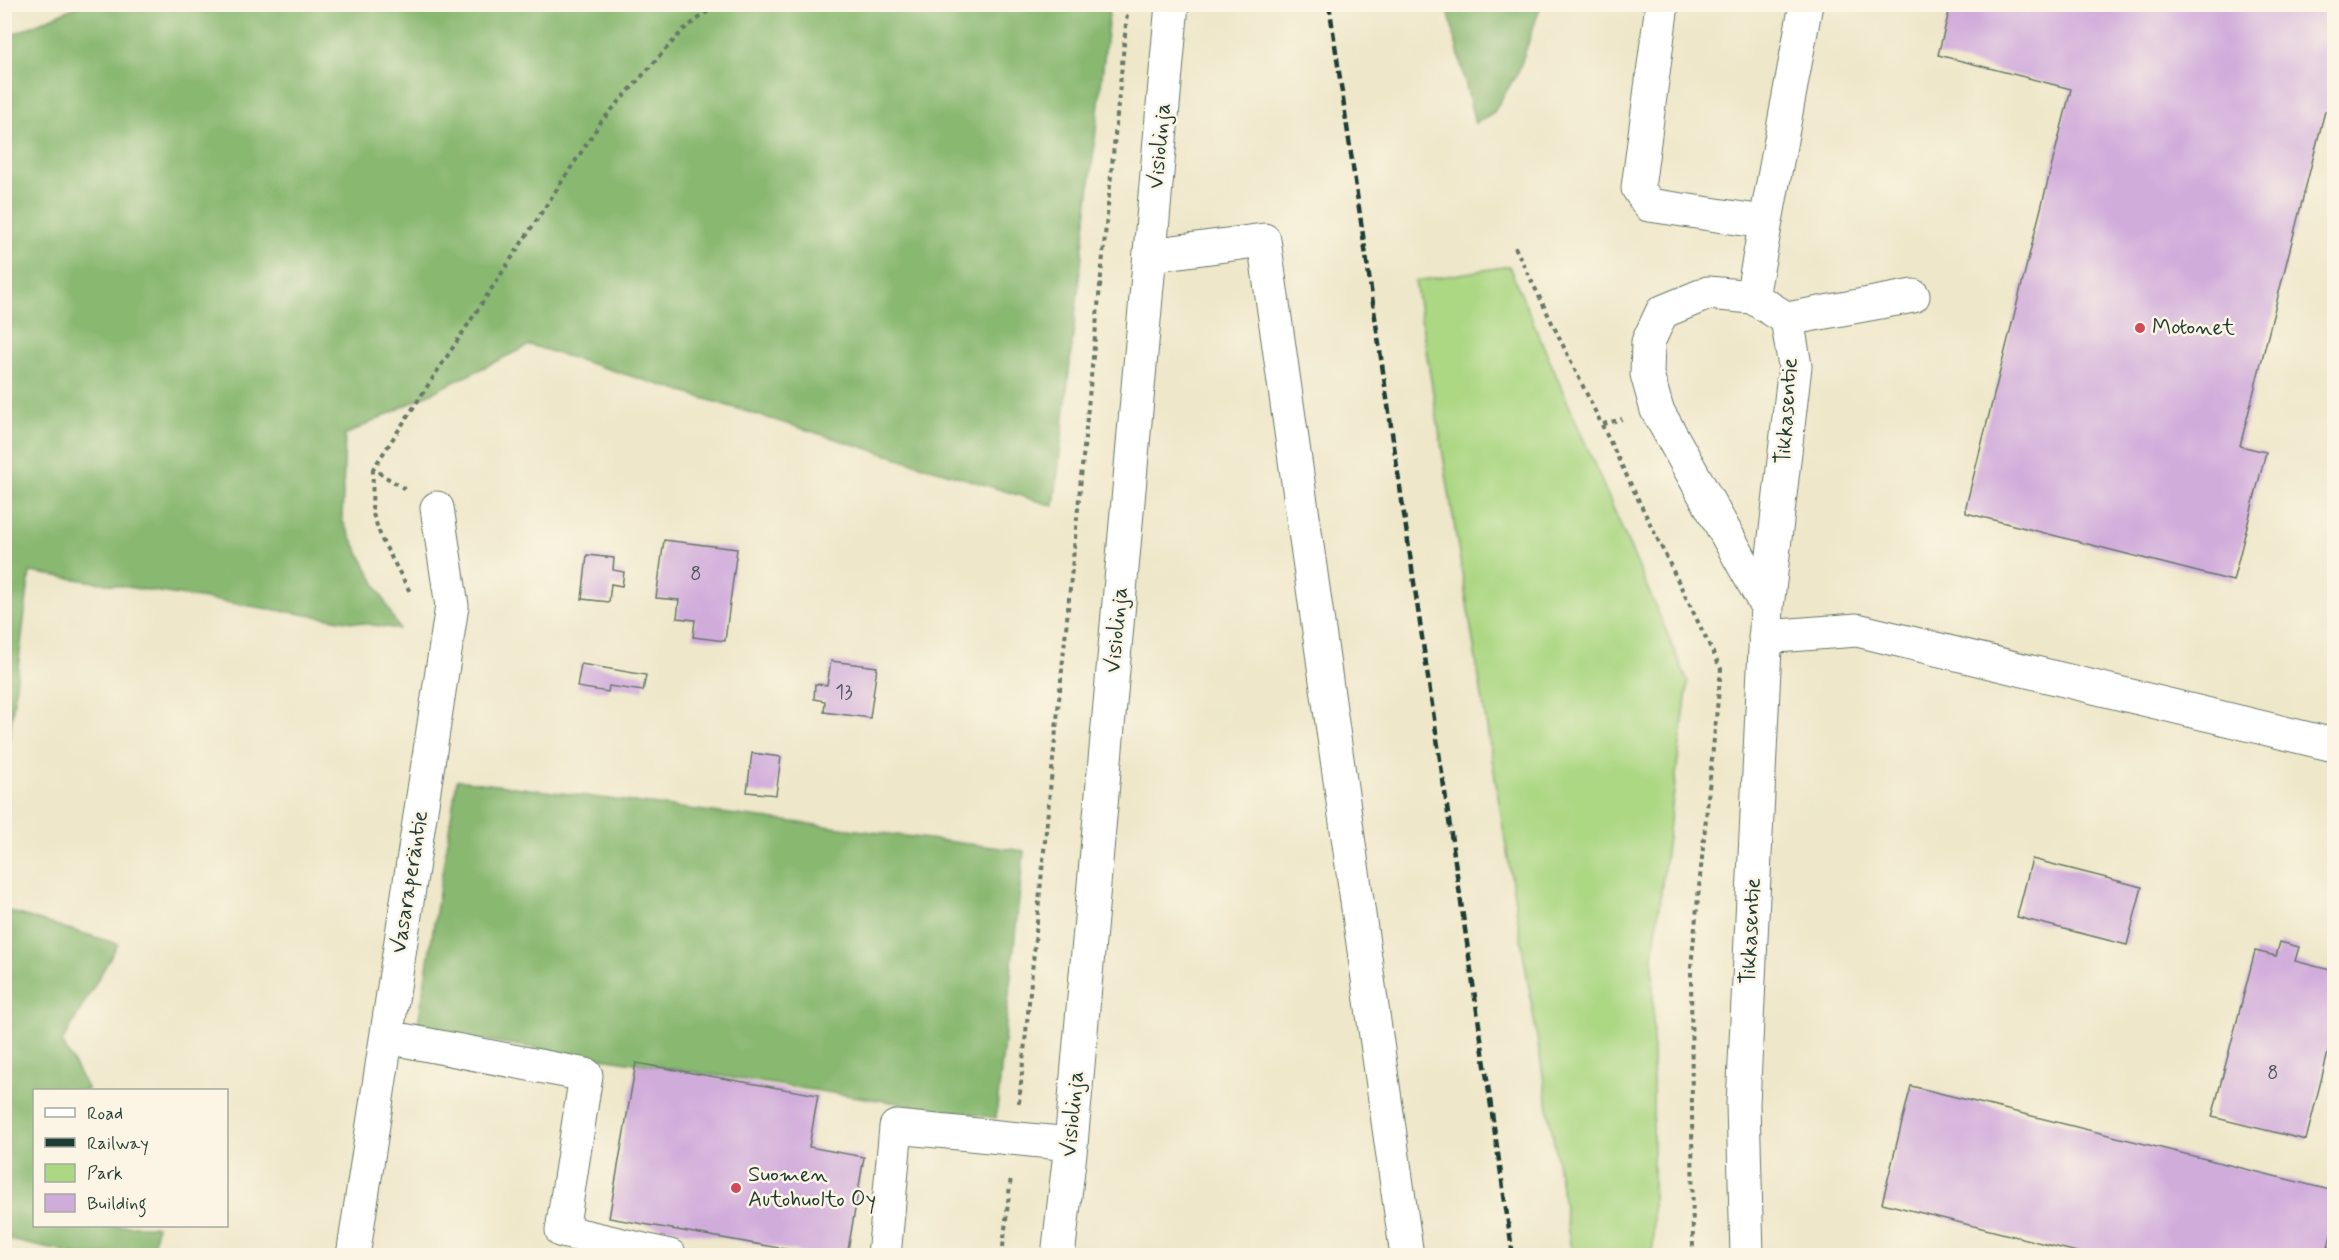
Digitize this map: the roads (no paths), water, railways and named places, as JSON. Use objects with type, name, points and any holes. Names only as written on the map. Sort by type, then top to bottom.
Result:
[{"type":"street","name":"Visiolinja","points":[[1058,1256],[1071,1144],[1173,4]]},
{"type":"street","points":[[1662,4],[1638,188],[1649,205],[1764,222]]},
{"type":"street","points":[[1752,297],[1806,4]]},
{"type":"street","points":[[1150,255],[1264,240],[1407,1256]]},
{"type":"street","points":[[1913,296],[1787,319],[1752,297],[1708,293],[1662,312],[1648,342],[1647,375],[1657,410],[1766,622],[1857,630],[2334,745]]},
{"type":"street","name":"Tikkasentie","points":[[1747,1256],[1743,1104],[1766,622],[1795,366],[1787,319]]},
{"type":"street","name":"Vasaraperäntie","points":[[353,1256],[452,606],[437,508]]},
{"type":"street","points":[[387,1036],[586,1075],[562,1231],[670,1256]]},
{"type":"street","points":[[884,1256],[896,1127],[1071,1144]]},
{"type":"railway","points":[[1329,4],[1513,1256]]},
{"type":"place","name":"Motonet","points":[[2140,328]]},
{"type":"place","name":"Suomen Autohuolto Oy","points":[[736,1188]]}]
